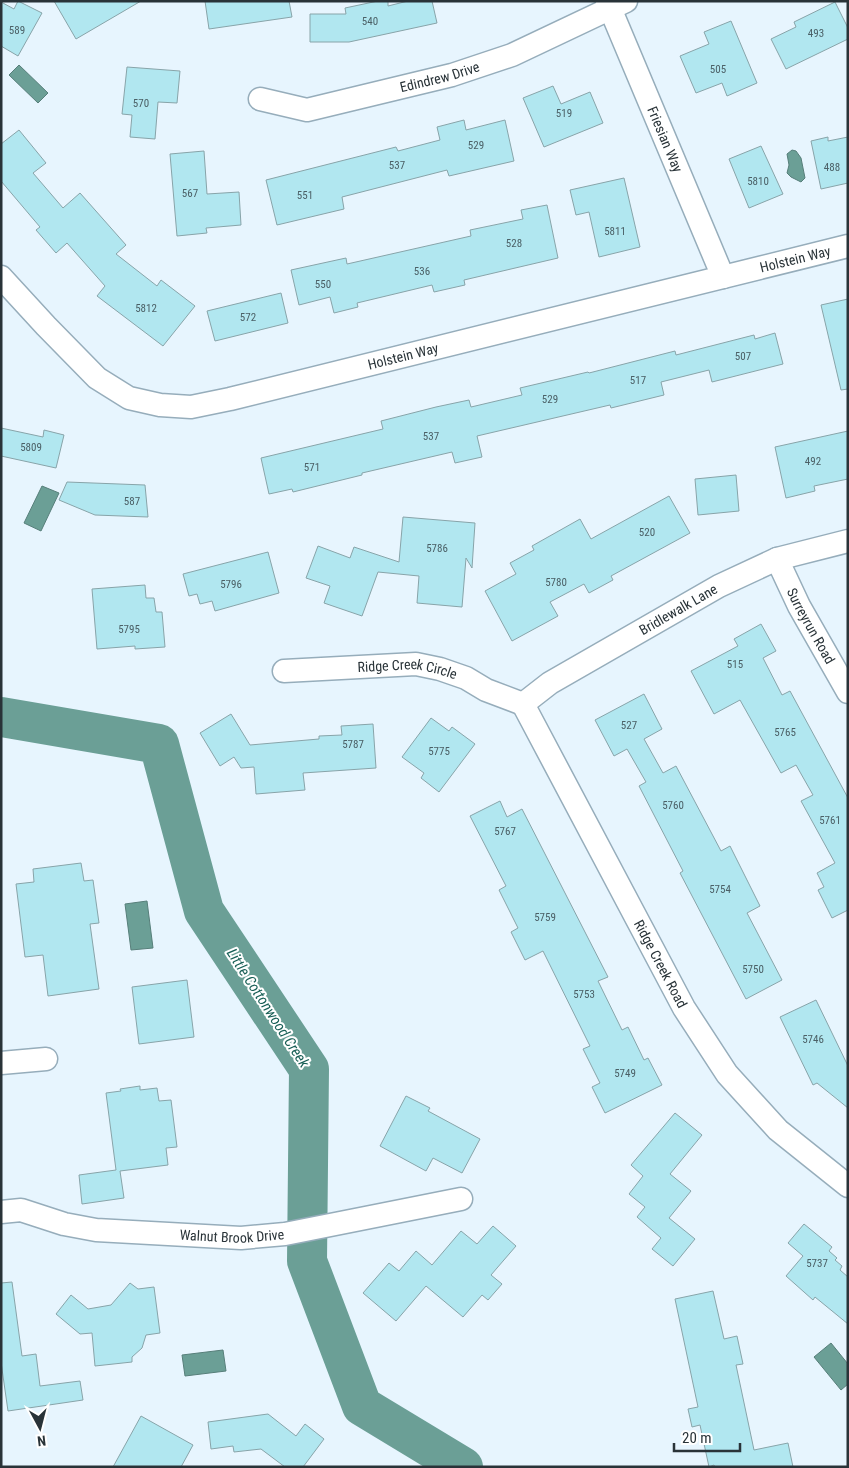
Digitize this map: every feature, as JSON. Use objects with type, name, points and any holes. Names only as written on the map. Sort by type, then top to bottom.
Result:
[{"type":"street","name":"Edindrew Drive","points":[[260,99],[308,110],[452,75],[512,55],[614,4]]},
{"type":"street","name":"Friesian Way","points":[[614,4],[722,277]]},
{"type":"street","name":"Holstein Way","points":[[1,277],[97,378],[129,398],[160,405],[191,407],[249,395],[848,246]]},
{"type":"street","name":"Bridlewalk Lane","points":[[523,704],[559,678],[719,586],[777,559],[848,541]]},
{"type":"street","name":"Surreyrun Road","points":[[777,559],[799,606],[848,692]]},
{"type":"street","name":"Ridge Creek Circle","points":[[284,670],[416,664],[440,669],[466,678],[486,690],[523,704]]},
{"type":"street","name":"Ridge Creek Road","points":[[523,704],[684,1008],[727,1074],[778,1130],[848,1186]]},
{"type":"street","points":[[1,1063],[46,1059]]},
{"type":"street","name":"Walnut Brook Drive","points":[[1,1212],[21,1210],[80,1227],[137,1233],[241,1238],[321,1228],[461,1198]]},
{"type":"shaded area","points":[[19,65],[48,93],[38,103],[9,75]]},
{"type":"shaded area","points":[[792,150],[796,151],[801,158],[805,178],[801,182],[787,173],[789,165],[787,154]]},
{"type":"shaded area","points":[[42,486],[59,493],[41,531],[24,523]]},
{"type":"shaded area","points":[[147,901],[153,948],[131,950],[125,904]]},
{"type":"shaded area","points":[[831,1343],[848,1364],[848,1384],[841,1390],[814,1357]]},
{"type":"shaded area","points":[[223,1350],[226,1371],[185,1376],[182,1355]]},
{"type":"building","points":[[18,1],[42,13],[18,56],[1,46],[1,2],[14,9]]},
{"type":"building","points":[[54,1],[141,1],[76,39]]},
{"type":"building","points":[[205,1],[289,1],[292,17],[209,29]]},
{"type":"building","points":[[378,1],[388,1],[388,6],[408,1],[432,1],[437,23],[349,42],[310,42],[310,14],[346,14],[345,8]]},
{"type":"building","points":[[835,2],[848,28],[848,39],[786,69],[771,39],[796,27],[794,22]]},
{"type":"building","points":[[731,21],[757,83],[727,96],[722,83],[696,93],[680,56],[709,44],[704,32]]},
{"type":"building","points":[[127,67],[180,71],[177,103],[158,102],[155,139],[130,137],[132,115],[122,114]]},
{"type":"building","points":[[553,86],[561,104],[590,92],[603,123],[544,147],[523,98]]},
{"type":"building","points":[[464,120],[466,130],[505,120],[514,161],[449,176],[447,170],[342,197],[344,209],[277,225],[266,180],[396,147],[398,151],[440,140],[437,127]]},
{"type":"building","points":[[19,130],[46,163],[33,173],[63,208],[80,193],[126,245],[116,254],[157,286],[161,280],[195,306],[163,346],[97,296],[105,286],[67,243],[56,253],[36,230],[40,227],[1,181],[1,144]]},
{"type":"building","points":[[828,137],[828,141],[848,137],[848,183],[821,189],[811,141]]},
{"type":"building","points":[[761,146],[783,194],[749,208],[729,159]]},
{"type":"building","points":[[204,151],[207,194],[239,192],[241,225],[206,228],[207,233],[177,236],[170,154]]},
{"type":"building","points":[[624,178],[640,247],[599,257],[589,212],[576,215],[570,190]]},
{"type":"building","points":[[547,205],[558,258],[464,280],[465,285],[434,292],[432,285],[357,303],[358,307],[334,313],[330,297],[299,305],[291,270],[346,258],[347,264],[471,236],[470,230],[523,219],[521,210]]},
{"type":"building","points":[[281,293],[288,323],[215,341],[207,311]]},
{"type":"building","points":[[848,299],[848,389],[841,390],[821,305]]},
{"type":"building","points":[[775,333],[783,364],[712,382],[709,370],[661,382],[664,395],[611,408],[610,405],[477,436],[482,457],[455,463],[452,452],[362,473],[362,475],[293,492],[292,489],[269,494],[261,458],[383,429],[381,421],[436,407],[469,400],[471,407],[522,395],[520,388],[675,351],[676,355],[754,335],[755,339]]},
{"type":"building","points":[[1,428],[43,437],[44,430],[64,435],[56,468],[1,456]]},
{"type":"building","points":[[848,431],[848,479],[814,486],[815,491],[786,498],[775,447]]},
{"type":"building","points":[[736,475],[739,511],[698,515],[695,479]]},
{"type":"building","points":[[67,482],[145,485],[148,517],[95,515],[59,500]]},
{"type":"building","points":[[669,496],[690,533],[611,576],[613,580],[589,593],[584,584],[550,602],[558,616],[512,641],[485,591],[516,574],[510,563],[534,550],[532,546],[580,519],[591,539]]},
{"type":"building","points":[[403,517],[475,523],[472,568],[466,558],[462,607],[417,603],[419,576],[378,572],[362,616],[324,603],[330,586],[306,578],[318,546],[350,558],[354,547],[399,562]]},
{"type":"building","points":[[268,552],[279,593],[215,611],[212,601],[200,604],[197,594],[189,596],[183,574]]},
{"type":"building","points":[[145,585],[146,598],[154,598],[156,612],[162,612],[165,647],[135,649],[135,646],[97,649],[92,589]]},
{"type":"building","points":[[761,624],[776,651],[763,658],[782,695],[790,691],[848,798],[848,910],[832,918],[818,890],[824,887],[817,873],[835,863],[801,801],[813,795],[796,765],[781,773],[740,700],[714,714],[691,671],[738,646],[734,639]]},
{"type":"building","points":[[644,694],[662,729],[644,739],[663,773],[676,766],[721,851],[730,846],[760,906],[747,913],[782,980],[746,999],[680,873],[683,871],[639,786],[646,782],[627,749],[614,756],[595,720]]},
{"type":"building","points":[[231,714],[250,745],[319,739],[319,736],[342,735],[341,726],[373,724],[376,768],[303,773],[305,790],[256,794],[254,767],[241,768],[234,757],[220,766],[200,733]]},
{"type":"building","points":[[431,718],[449,731],[452,727],[475,744],[439,792],[421,778],[424,773],[402,757]]},
{"type":"building","points":[[500,801],[507,817],[522,809],[608,977],[598,981],[622,1030],[628,1027],[644,1060],[648,1058],[662,1085],[605,1113],[592,1087],[600,1083],[583,1049],[590,1046],[543,951],[525,960],[511,932],[518,928],[499,890],[506,886],[470,816]]},
{"type":"building","points":[[81,863],[84,881],[93,880],[99,923],[90,924],[99,989],[48,996],[43,955],[25,957],[16,884],[34,882],[33,869]]},
{"type":"building","points":[[187,980],[194,1037],[139,1044],[132,987]]},
{"type":"building","points":[[816,1000],[848,1066],[848,1108],[817,1083],[813,1085],[780,1017]]},
{"type":"building","points":[[140,1086],[140,1090],[157,1088],[159,1101],[171,1100],[177,1147],[166,1148],[168,1165],[120,1171],[124,1198],[82,1204],[79,1175],[116,1170],[106,1093]]},
{"type":"building","points":[[406,1096],[430,1108],[428,1111],[480,1139],[462,1173],[433,1158],[426,1171],[380,1146]]},
{"type":"building","points":[[675,1113],[702,1135],[670,1174],[691,1191],[669,1218],[695,1239],[673,1266],[652,1249],[661,1238],[637,1217],[645,1207],[629,1194],[643,1176],[631,1165]]},
{"type":"building","points":[[804,1224],[832,1247],[829,1251],[842,1266],[840,1270],[848,1277],[848,1324],[815,1297],[813,1300],[786,1276],[803,1256],[788,1243]]},
{"type":"building","points":[[493,1226],[516,1246],[491,1275],[502,1284],[488,1300],[482,1295],[463,1317],[426,1286],[396,1321],[363,1293],[389,1263],[399,1271],[416,1251],[432,1265],[461,1231],[477,1244]]},
{"type":"building","points":[[12,1282],[22,1356],[36,1354],[40,1386],[80,1381],[83,1400],[8,1411],[1,1362],[1,1283]]},
{"type":"building","points":[[130,1283],[138,1289],[154,1287],[160,1333],[146,1335],[142,1348],[132,1357],[132,1362],[95,1366],[92,1333],[80,1334],[56,1314],[71,1295],[88,1309],[111,1305]]},
{"type":"building","points":[[713,1291],[724,1339],[737,1336],[743,1364],[736,1365],[754,1450],[788,1443],[793,1467],[715,1467],[714,1465],[709,1467],[700,1425],[692,1427],[688,1409],[698,1407],[675,1299]]},
{"type":"building","points":[[268,1414],[296,1436],[305,1424],[324,1439],[303,1467],[285,1467],[261,1449],[234,1452],[233,1446],[211,1449],[208,1422]]},
{"type":"building","points":[[141,1416],[193,1445],[181,1467],[113,1467]]},
{"type":"waterway","name":"Little Cottonwood Creek","points":[[1,717],[159,744],[204,911],[309,1069],[307,1261],[362,1406],[463,1467]]}]
